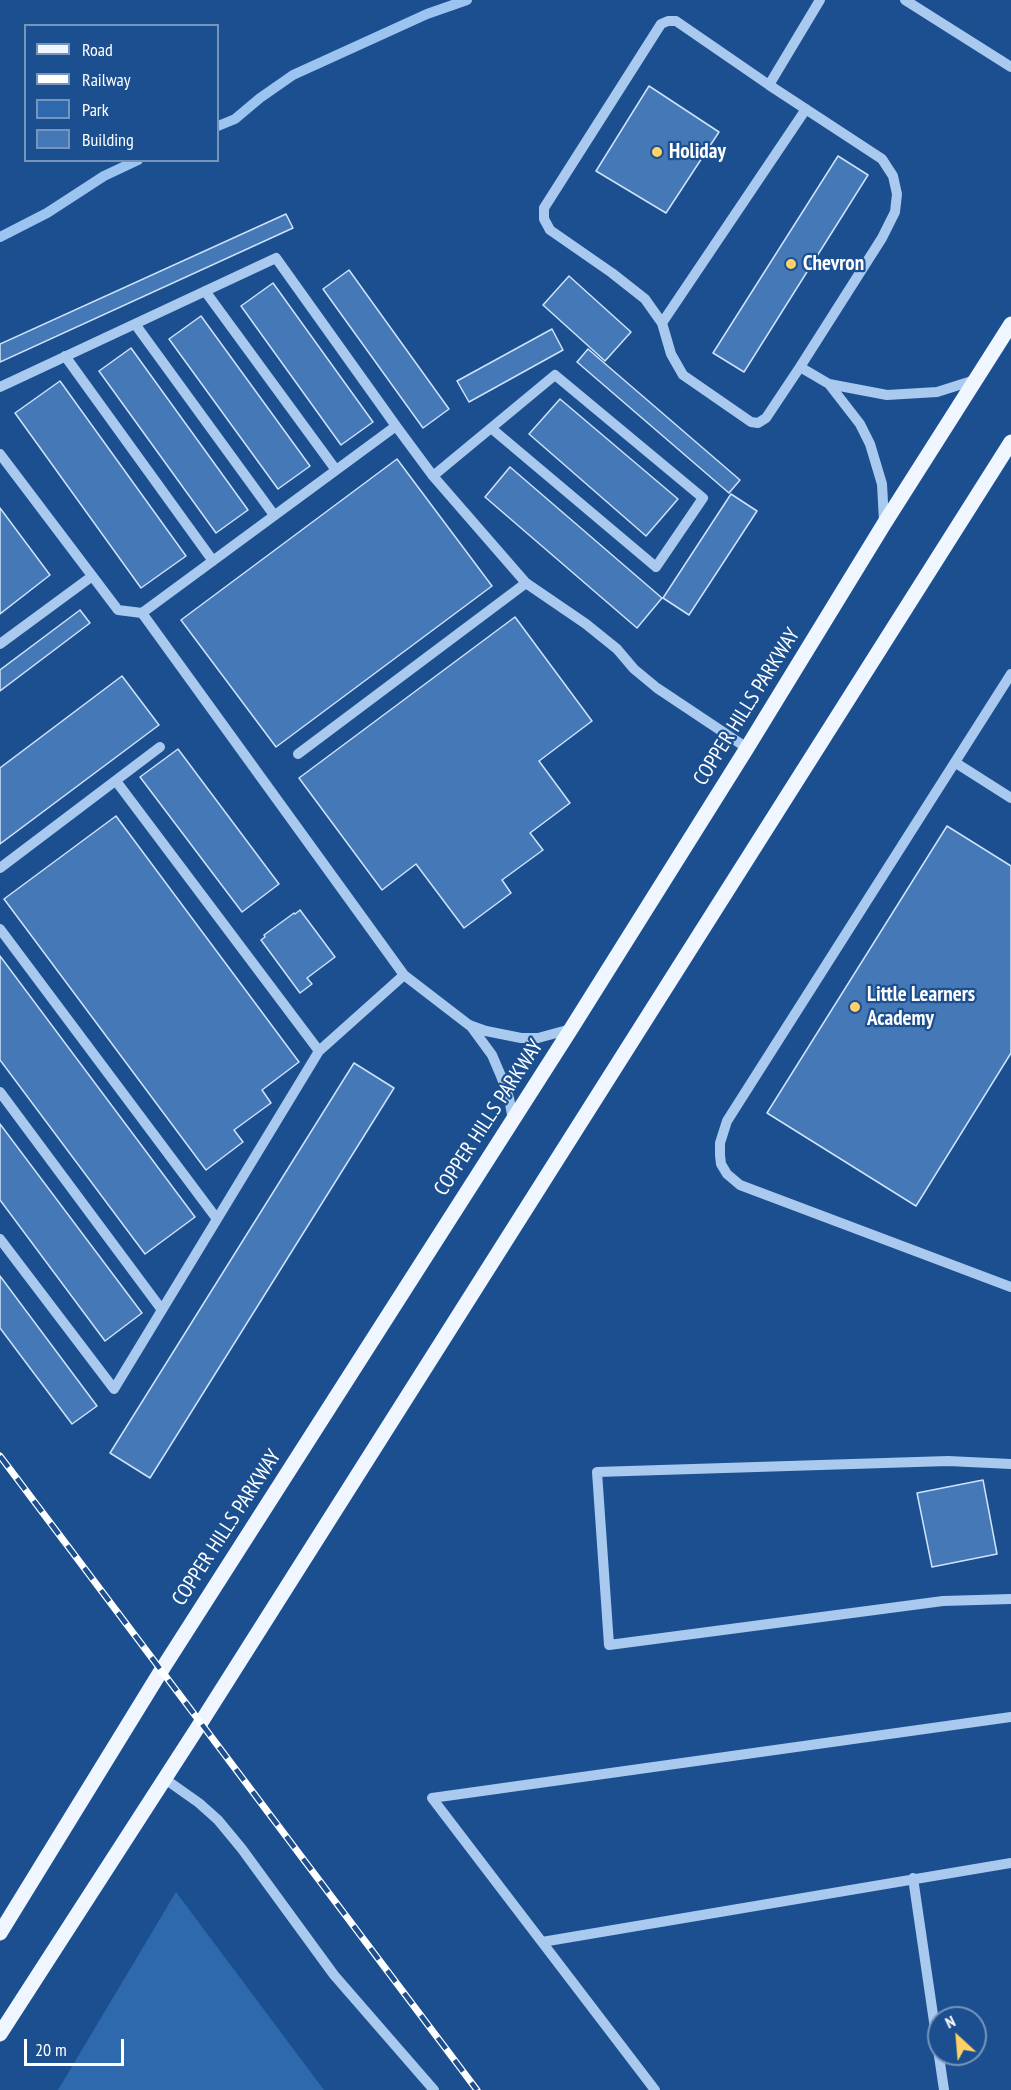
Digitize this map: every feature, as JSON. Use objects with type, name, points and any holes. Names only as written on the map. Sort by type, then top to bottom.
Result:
[{"type":"main road","name":"COPPER HILLS PARKWAY","points":[[0,1933],[161,1671],[571,1029],[884,524],[1011,324]]},
{"type":"main road","points":[[0,2034],[165,1779],[1011,442]]},
{"type":"street","points":[[769,85],[820,0]]},
{"type":"street","points":[[905,0],[1011,67]]},
{"type":"street","points":[[668,21],[676,21],[806,108],[882,159],[893,176],[897,194],[895,212],[882,238],[766,418],[758,423],[751,422],[683,375],[672,354],[662,323],[645,299],[550,230],[544,219],[544,208],[661,24],[668,21]]},
{"type":"street","points":[[662,323],[806,108]]},
{"type":"street","points":[[0,387],[276,258],[434,476],[526,583],[586,624],[617,649],[634,669],[657,688],[747,748]]},
{"type":"street","points":[[205,291],[336,470]]},
{"type":"street","points":[[135,324],[274,516]]},
{"type":"street","points":[[65,356],[213,561]]},
{"type":"street","points":[[800,367],[829,384],[887,395],[937,392],[976,380]]},
{"type":"street","points":[[434,476],[491,428],[555,375],[703,498],[656,567],[491,428]]},
{"type":"street","points":[[829,384],[860,424],[870,444],[882,484],[884,524]]},
{"type":"street","points":[[0,454],[118,610],[142,613],[396,426]]},
{"type":"street","points":[[0,644],[91,577]]},
{"type":"street","points":[[298,754],[526,583]]},
{"type":"street","points":[[142,613],[404,975],[469,1024],[486,1031],[521,1038],[538,1038],[571,1029]]},
{"type":"street","points":[[1011,674],[727,1121],[720,1143],[721,1164],[727,1174],[740,1185],[1011,1287]]},
{"type":"street","points":[[0,868],[160,747]]},
{"type":"street","points":[[956,763],[1011,798]]},
{"type":"street","points":[[116,781],[320,1051]]},
{"type":"street","points":[[0,929],[217,1219]]},
{"type":"street","points":[[0,1239],[114,1389],[320,1051],[404,975]]},
{"type":"street","points":[[469,1024],[492,1055],[509,1098],[513,1120]]},
{"type":"street","points":[[0,1092],[162,1310]]},
{"type":"street","points":[[1011,1464],[948,1461],[597,1472],[609,1645],[943,1601],[1011,1599]]},
{"type":"street","points":[[655,2090],[432,1798],[1011,1717]]},
{"type":"street","points":[[165,1779],[199,1803],[218,1820],[242,1849],[334,1975],[434,2090]]},
{"type":"street","points":[[542,1942],[1011,1863]]},
{"type":"street","points":[[913,1878],[944,2090]]},
{"type":"green space","points":[[176,1892],[324,2090],[58,2090]]},
{"type":"building","name":"Holiday","points":[[649,86],[719,132],[666,213],[596,171]]},
{"type":"building","name":"Chevron","points":[[838,156],[868,175],[744,372],[713,353]]},
{"type":"building","points":[[286,214],[293,228],[0,362],[0,344]]},
{"type":"building","points":[[349,270],[449,409],[423,428],[323,289]]},
{"type":"building","points":[[569,276],[631,332],[605,361],[543,305]]},
{"type":"building","points":[[273,283],[373,422],[341,445],[241,306]]},
{"type":"building","points":[[201,316],[310,466],[278,489],[169,339]]},
{"type":"building","points":[[552,329],[563,350],[469,402],[457,381]]},
{"type":"building","points":[[131,348],[248,510],[216,533],[99,371]]},
{"type":"building","points":[[588,349],[740,480],[729,493],[577,362]]},
{"type":"building","points":[[60,381],[186,556],[141,588],[15,413]]},
{"type":"building","points":[[560,399],[678,499],[646,536],[529,434]]},
{"type":"building","points":[[397,459],[492,586],[276,747],[181,620]]},
{"type":"building","points":[[510,467],[662,598],[637,628],[485,497]]},
{"type":"building","points":[[731,494],[757,511],[689,615],[663,598]]},
{"type":"building","points":[[0,508],[50,575],[0,614]]},
{"type":"building","points":[[80,610],[90,623],[0,691],[0,670]]},
{"type":"building","points":[[515,617],[592,721],[539,761],[570,803],[530,833],[543,850],[502,880],[511,893],[464,928],[416,864],[382,890],[299,778]]},
{"type":"building","points":[[122,676],[159,725],[0,844],[0,768]]},
{"type":"building","points":[[178,749],[279,884],[242,912],[140,777]]},
{"type":"building","points":[[116,816],[299,1062],[262,1090],[271,1103],[234,1130],[243,1142],[206,1170],[4,899]]},
{"type":"building","points":[[947,826],[1011,866],[1011,1053],[916,1206],[767,1113]]},
{"type":"building","points":[[300,910],[335,957],[307,978],[312,984],[300,993],[261,940],[265,937],[264,935]]},
{"type":"building","points":[[0,956],[195,1217],[145,1254],[0,1060]]},
{"type":"building","points":[[354,1063],[394,1088],[150,1478],[110,1453]]},
{"type":"building","points":[[0,1124],[142,1313],[105,1341],[0,1200]]},
{"type":"building","points":[[0,1276],[97,1406],[72,1424],[0,1328]]},
{"type":"building","points":[[983,1480],[997,1554],[932,1567],[917,1493]]},
{"type":"waterway","points":[[219,126],[235,119],[293,75],[427,14],[467,0]]},
{"type":"waterway","points":[[0,237],[47,213],[104,176],[134,162]]},
{"type":"railway","points":[[0,1456],[477,2090]]},
{"type":"place","name":"Holiday","points":[[657,152]]},
{"type":"place","name":"Chevron","points":[[791,264]]},
{"type":"place","name":"Little Learners Academy","points":[[855,1007]]}]
